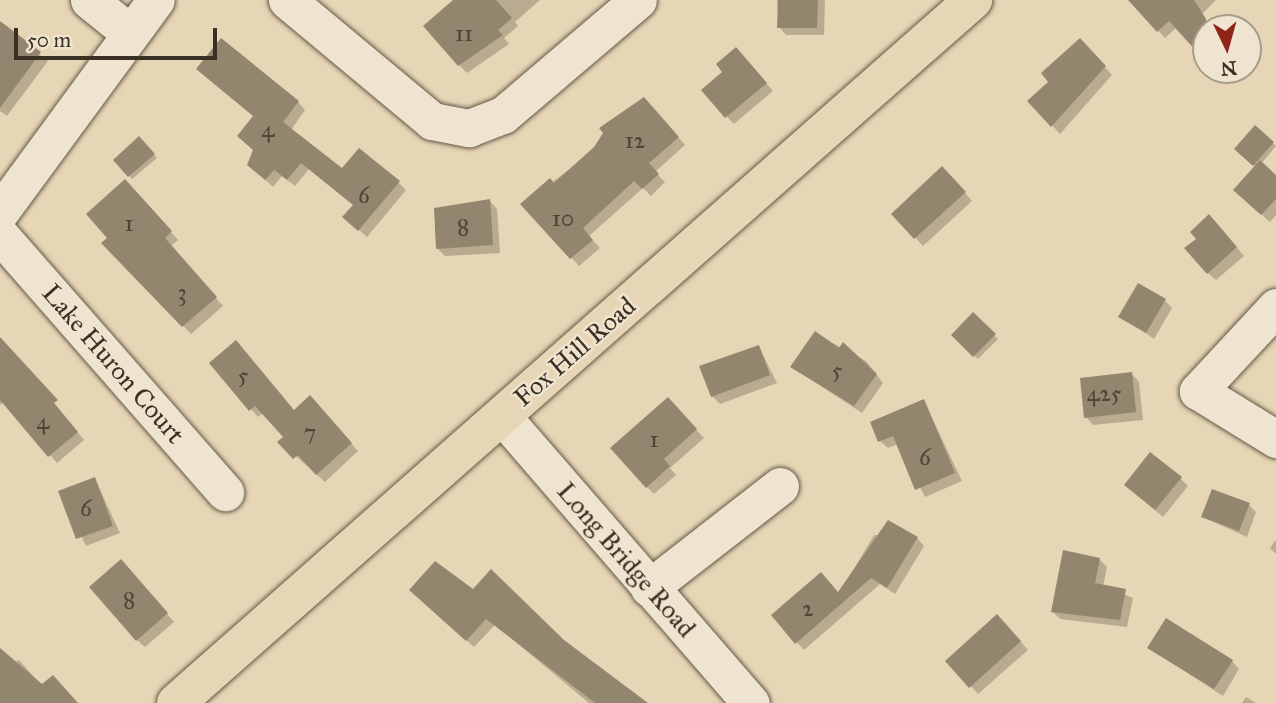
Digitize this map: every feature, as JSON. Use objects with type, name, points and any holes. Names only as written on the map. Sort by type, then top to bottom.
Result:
[{"type":"main road","name":"Fox Hill Road","points":[[176,703],[973,0]]},
{"type":"street","points":[[89,0],[130,33]]},
{"type":"street","points":[[0,212],[156,0]]},
{"type":"street","points":[[287,0],[432,121],[468,128],[503,116],[638,0]]},
{"type":"street","name":"Lake Huron Court","points":[[0,235],[225,492]]},
{"type":"street","points":[[1276,307],[1198,391],[1276,439]]},
{"type":"street","name":"Long Bridge Road","points":[[502,416],[751,703]]},
{"type":"street","points":[[649,588],[780,486]]},
{"type":"building","points":[[453,0],[496,0],[512,18],[498,30],[503,35],[458,66],[423,26]]},
{"type":"building","points":[[778,0],[818,0],[817,28],[777,28]]},
{"type":"building","points":[[1128,0],[1194,0],[1203,14],[1192,14],[1192,46],[1169,21],[1157,32]]},
{"type":"building","points":[[0,21],[41,52],[0,108]]},
{"type":"building","points":[[221,38],[299,101],[283,122],[342,168],[359,148],[400,181],[358,231],[342,217],[353,205],[301,163],[287,180],[274,170],[265,180],[247,165],[253,150],[237,136],[253,116],[196,69]]},
{"type":"building","points":[[1080,38],[1106,66],[1051,127],[1027,101],[1048,82],[1041,73]]},
{"type":"building","points":[[736,47],[767,83],[725,118],[701,90],[722,72],[716,64]]},
{"type":"building","points":[[644,97],[679,137],[649,163],[659,174],[642,189],[634,181],[583,228],[593,240],[570,259],[520,204],[550,178],[554,183],[594,147],[603,133],[599,128]]},
{"type":"building","points":[[1255,125],[1274,142],[1253,166],[1234,149]]},
{"type":"building","points":[[139,136],[155,154],[128,177],[113,160]]},
{"type":"building","points":[[1260,160],[1276,175],[1276,199],[1261,215],[1233,190]]},
{"type":"building","points":[[942,166],[966,192],[914,239],[891,214]]},
{"type":"building","points":[[125,179],[172,231],[165,238],[217,297],[182,327],[101,243],[107,238],[86,214]]},
{"type":"building","points":[[490,199],[493,245],[436,249],[434,208]]},
{"type":"building","points":[[1209,214],[1237,247],[1207,274],[1184,248],[1196,239],[1190,232]]},
{"type":"building","points":[[1138,283],[1166,299],[1146,333],[1118,317]]},
{"type":"building","points":[[973,312],[996,334],[973,357],[951,335]]},
{"type":"building","points":[[815,331],[839,348],[843,342],[877,374],[854,406],[790,367]]},
{"type":"building","points":[[0,337],[58,400],[54,403],[78,432],[48,457],[0,400]]},
{"type":"building","points":[[236,340],[294,410],[310,395],[352,443],[316,475],[298,455],[293,459],[277,442],[283,437],[255,406],[249,411],[209,363]]},
{"type":"building","points":[[759,345],[770,375],[711,397],[699,366]]},
{"type":"building","points":[[1132,372],[1136,412],[1084,418],[1080,378]]},
{"type":"building","points":[[668,397],[697,429],[664,459],[670,466],[646,488],[610,448]]},
{"type":"building","points":[[924,399],[955,473],[915,490],[893,436],[878,442],[870,422]]},
{"type":"building","points":[[1150,452],[1182,477],[1155,510],[1124,485]]},
{"type":"building","points":[[95,477],[113,526],[76,539],[58,491]]},
{"type":"building","points":[[1212,489],[1250,503],[1239,531],[1201,517]]},
{"type":"building","points":[[888,520],[918,537],[887,588],[871,578],[795,644],[771,615],[821,572],[838,592]]},
{"type":"building","points":[[1063,550],[1100,558],[1095,583],[1126,589],[1120,620],[1051,612]]},
{"type":"building","points":[[121,559],[168,613],[136,641],[89,587]]},
{"type":"building","points":[[435,561],[473,589],[491,569],[564,640],[648,703],[595,703],[486,619],[466,641],[409,590]]},
{"type":"building","points":[[997,614],[1021,641],[969,688],[945,661]]},
{"type":"building","points":[[1166,618],[1233,660],[1214,689],[1147,648]]},
{"type":"building","points":[[0,648],[42,684],[53,675],[78,703],[0,703]]}]
